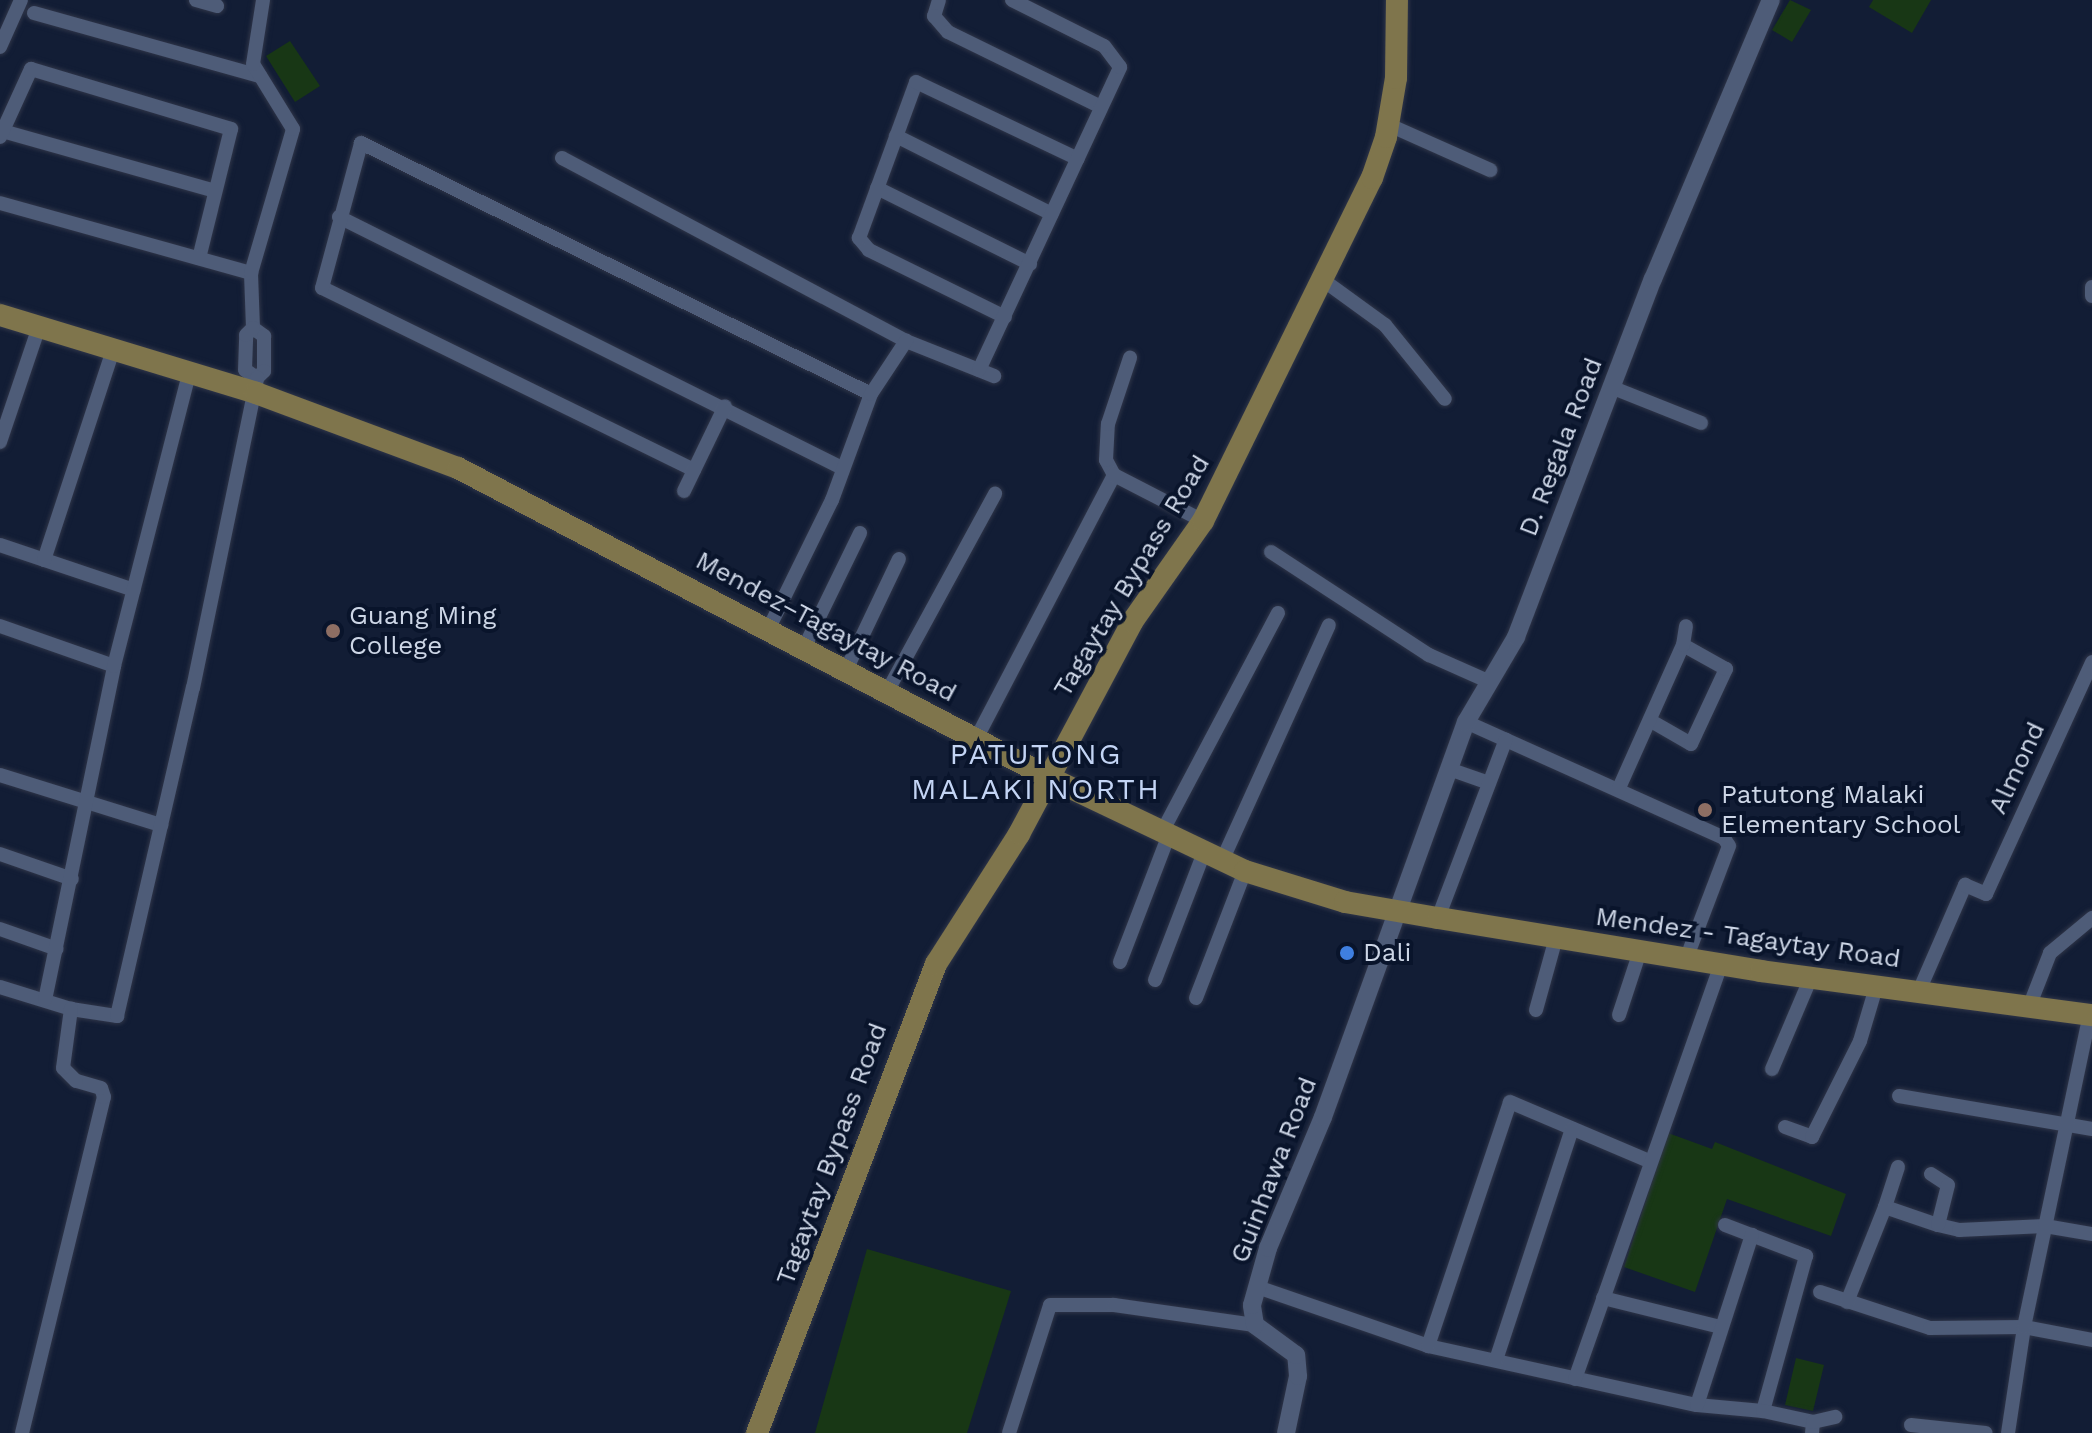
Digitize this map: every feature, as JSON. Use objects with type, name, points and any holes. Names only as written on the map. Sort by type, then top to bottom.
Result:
[{"type":"main road","name":"Tagaytay Bypass Road","points":[[757,1433],[927,984],[958,926],[1019,834],[1132,622],[1203,521],[1372,178],[1389,125],[1399,53],[1397,0]]},
{"type":"main road","name":"Mendez–Tagaytay Road","points":[[0,315],[230,385],[256,385],[507,491],[1048,777],[1212,859],[1345,902],[1397,911]]},
{"type":"main road","name":"Mendez - Tagaytay Road","points":[[1397,911],[1721,965],[2091,1015]]},
{"type":"street","points":[[0,47],[21,0]]},
{"type":"street","points":[[55,16],[62,0]]},
{"type":"street","points":[[196,0],[217,6]]},
{"type":"street","points":[[0,987],[71,1009],[117,1016],[256,385],[245,370],[246,335],[253,328],[251,273],[293,129],[253,64],[263,0]]},
{"type":"street","points":[[939,0],[934,16],[948,32],[1101,107]]},
{"type":"street","points":[[979,370],[1120,67],[1104,46],[1012,0]]},
{"type":"street","name":"D. Regala Road","points":[[1397,911],[1466,722],[1516,637],[1611,387],[1771,0]]},
{"type":"street","points":[[34,13],[55,16],[260,76]]},
{"type":"street","points":[[199,258],[231,129],[31,69],[1,134],[215,191]]},
{"type":"street","points":[[1005,317],[869,250],[859,238],[916,82],[1078,159]]},
{"type":"street","points":[[1389,125],[1490,170]]},
{"type":"street","points":[[896,136],[1052,214]]},
{"type":"street","points":[[694,470],[322,288],[361,143],[871,394]]},
{"type":"street","points":[[562,158],[906,341],[994,376]]},
{"type":"street","points":[[877,188],[1030,264]]},
{"type":"street","points":[[0,203],[251,273]]},
{"type":"street","points":[[339,217],[725,406],[840,467]]},
{"type":"street","points":[[1323,280],[1385,325],[1445,399]]},
{"type":"street","points":[[2092,287],[2092,296]]},
{"type":"street","points":[[0,442],[39,327]]},
{"type":"street","points":[[769,628],[832,500],[840,467],[871,394],[906,341]]},
{"type":"street","points":[[44,560],[113,350]]},
{"type":"street","points":[[1130,358],[1108,424],[1106,460],[1114,475],[1203,521]]},
{"type":"street","points":[[45,1000],[88,806],[114,666],[189,373]]},
{"type":"street","points":[[1611,387],[1701,423]]},
{"type":"street","points":[[684,491],[725,406]]},
{"type":"street","points":[[976,739],[1114,475]]},
{"type":"street","points":[[887,692],[995,494]]},
{"type":"street","points":[[804,648],[860,533]]},
{"type":"street","points":[[0,545],[134,590]]},
{"type":"street","points":[[1271,552],[1418,648],[1490,682]]},
{"type":"street","points":[[846,670],[899,559]]},
{"type":"street","points":[[1120,962],[1165,836],[1278,613]]},
{"type":"street","points":[[1155,980],[1329,625]]},
{"type":"street","points":[[0,626],[114,666]]},
{"type":"street","points":[[1619,788],[1683,645],[1686,626]]},
{"type":"street","points":[[1651,721],[1691,744],[1726,669],[1683,645]]},
{"type":"street","name":"Almond","points":[[1919,991],[1965,885],[1986,894],[2092,662]]},
{"type":"street","points":[[1466,722],[1619,788],[1724,838],[1729,846],[1686,959]]},
{"type":"street","points":[[1438,918],[1506,739]]},
{"type":"street","points":[[1449,769],[1489,783]]},
{"type":"street","points":[[0,775],[88,806],[161,825]]},
{"type":"street","points":[[0,854],[72,879]]},
{"type":"street","points":[[1196,998],[1245,871]]},
{"type":"street","name":"Guinhawa Road","points":[[1255,1325],[1252,1305],[1257,1287],[1397,911]]},
{"type":"street","points":[[2029,1007],[2050,953],[2092,918]]},
{"type":"street","points":[[0,929],[57,949]]},
{"type":"street","points":[[1536,1010],[1556,938]]},
{"type":"street","points":[[1619,1015],[1640,951]]},
{"type":"street","points":[[1575,1379],[1649,1161],[1721,965]]},
{"type":"street","points":[[1772,1069],[1811,977]]},
{"type":"street","points":[[1785,1127],[1812,1137],[1860,1041],[1877,984]]},
{"type":"street","points":[[22,1433],[104,1097],[101,1088],[76,1081],[63,1068],[71,1009]]},
{"type":"street","points":[[2008,1433],[2024,1327],[2091,1015]]},
{"type":"street","points":[[1899,1096],[2092,1129]]},
{"type":"street","points":[[1428,1346],[1510,1102],[1649,1161]]},
{"type":"street","points":[[1496,1360],[1572,1129]]},
{"type":"street","points":[[1847,1302],[1898,1167]]},
{"type":"street","points":[[1931,1174],[1948,1185],[1938,1225]]},
{"type":"street","points":[[1885,1207],[1959,1230],[2045,1226],[2092,1234]]},
{"type":"street","points":[[1725,1225],[1806,1256],[1763,1411]]},
{"type":"street","points":[[1697,1405],[1752,1235]]},
{"type":"street","points":[[1257,1287],[1428,1346],[1697,1405],[1763,1411],[1813,1428],[1835,1417]]},
{"type":"street","points":[[1820,1292],[1930,1328],[2024,1327],[2092,1340]]},
{"type":"street","points":[[1603,1298],[1720,1327]]},
{"type":"street","points":[[1009,1433],[1050,1305],[1114,1305],[1255,1325],[1296,1355],[1298,1376],[1286,1433]]},
{"type":"street","points":[[1911,1425],[1986,1433]]},
{"type":"green space","points":[[1790,0],[1811,10],[1792,42],[1772,30]]},
{"type":"green space","points":[[1873,0],[1931,0],[1912,33],[1869,7]]},
{"type":"green space","points":[[290,41],[320,86],[295,102],[266,56]]},
{"type":"green space","points":[[1668,1133],[1712,1149],[1715,1142],[1846,1194],[1831,1236],[1727,1199],[1695,1292],[1624,1267]]},
{"type":"green space","points":[[867,1249],[1011,1291],[967,1433],[815,1433]]},
{"type":"green space","points":[[1796,1358],[1824,1365],[1813,1411],[1785,1405]]},
{"type":"place","name":"Guang Ming College","points":[[333,631]]},
{"type":"place","name":"Patutong Malaki Elementary School","points":[[1705,810]]},
{"type":"place","name":"Dali","points":[[1347,953]]},
{"type":"district","name":"PATUTONG MALAKI NORTH","points":[[1036,771]]}]
